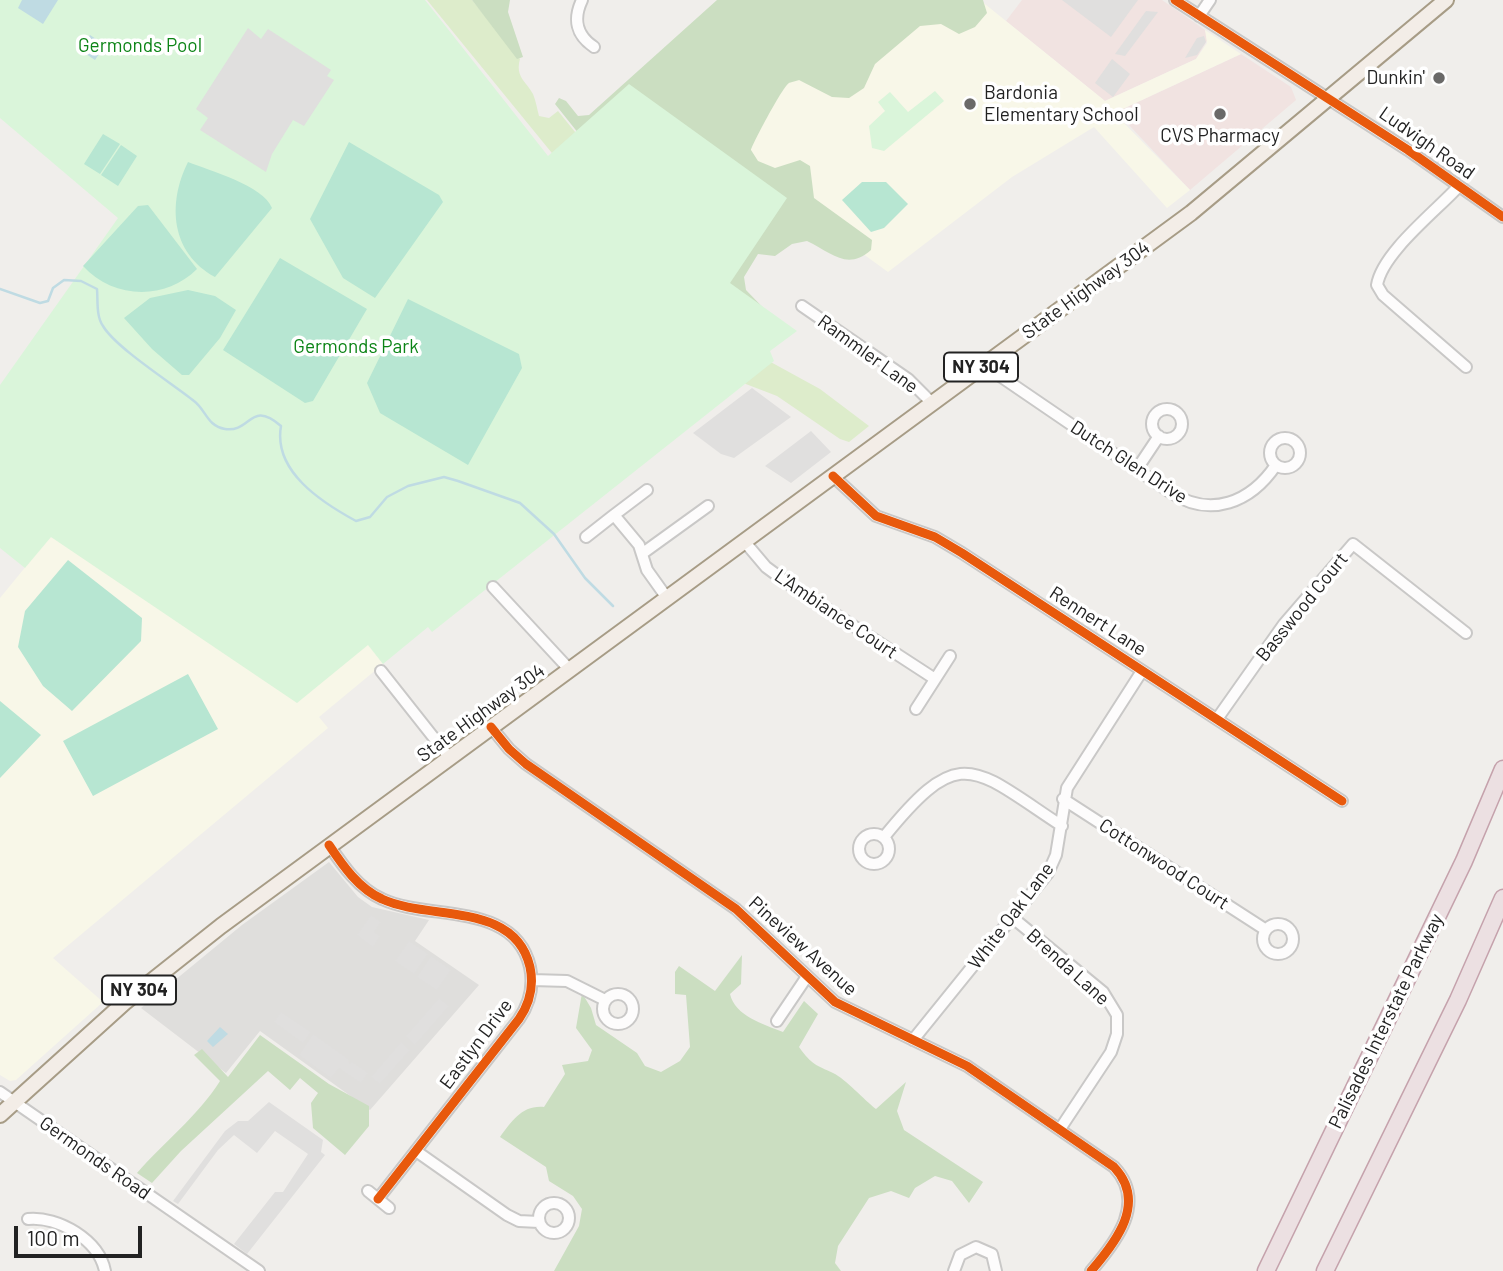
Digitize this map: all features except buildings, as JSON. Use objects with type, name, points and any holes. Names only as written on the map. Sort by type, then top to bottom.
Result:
[{"type":"highway","name":"Palisades Interstate Parkway","points":[[1266,1271],[1460,870],[1503,769]]},
{"type":"highway","points":[[1325,1271],[1454,1009],[1503,898]]},
{"type":"main road","name":"State Highway 304","points":[[14,1102],[161,973],[329,845],[1197,209],[1446,0]]},
{"type":"main road","name":"NY 304","points":[[0,1115],[14,1102]]},
{"type":"street","points":[[582,0],[576,14],[577,25],[581,36],[594,47]]},
{"type":"street","name":"Ludvigh Road","points":[[1175,0],[1330,100],[1503,217]]},
{"type":"street","points":[[1199,16],[1210,0]]},
{"type":"street","points":[[1458,187],[1395,253],[1378,274],[1377,285],[1383,295],[1466,367]]},
{"type":"street","name":"Rammler Lane","points":[[802,306],[908,379],[932,403]]},
{"type":"street","name":"Dutch Glen Drive","points":[[984,365],[1184,500],[1216,506],[1238,501],[1250,494],[1276,465]]},
{"type":"street","points":[[1137,469],[1158,436]]},
{"type":"street","name":"Rennert Lane","points":[[833,476],[876,516],[935,537],[1342,801]]},
{"type":"street","points":[[586,537],[647,490]]},
{"type":"street","points":[[643,553],[708,506]]},
{"type":"street","points":[[614,515],[643,553],[647,570],[667,598]]},
{"type":"street","name":"L'Ambiance Court","points":[[744,541],[783,580],[935,679]]},
{"type":"street","name":"Basswood Court","points":[[1217,719],[1284,624],[1353,544],[1466,634]]},
{"type":"street","points":[[493,587],[569,669]]},
{"type":"street","points":[[916,709],[950,656]]},
{"type":"street","points":[[381,671],[449,757]]},
{"type":"street","name":"White Oak Lane","points":[[913,1040],[1048,873],[1056,855],[1062,826],[1063,799],[1075,774],[1142,671]]},
{"type":"street","name":"Pineview Avenue","points":[[491,727],[526,764],[736,909],[806,978],[851,1012],[974,1070],[1114,1167],[1128,1189],[1129,1206],[1124,1224],[1093,1271]]},
{"type":"street","points":[[884,837],[923,791],[943,779],[968,772],[990,779],[1062,826]]},
{"type":"street","name":"Cottonwood Court","points":[[1063,799],[1266,930]]},
{"type":"street","points":[[329,845],[358,882],[379,898],[481,920],[502,928],[526,954],[532,980],[567,981],[605,1000]]},
{"type":"street","name":"Brenda Lane","points":[[1013,918],[1097,987],[1111,1002],[1117,1015],[1117,1034],[1111,1052],[1060,1129]]},
{"type":"street","points":[[777,1021],[806,978]]},
{"type":"street","name":"Eastlyn Drive","points":[[378,1199],[519,1019],[528,1002],[532,980]]},
{"type":"street","name":"Germonds Road","points":[[0,1092],[259,1271]]},
{"type":"street","points":[[416,1150],[507,1215],[519,1221],[539,1222]]},
{"type":"street","points":[[368,1191],[389,1208]]},
{"type":"street","points":[[28,1219],[46,1219],[61,1224],[95,1250],[105,1271]]},
{"type":"street","points":[[954,1271],[960,1255],[976,1247],[992,1254],[996,1271]]},
{"type":"shaded area","points":[[725,0],[980,0],[1105,101],[1196,59],[1207,43],[1205,30],[1241,54],[1114,113],[1190,190],[1167,208],[1094,127],[1012,177],[888,272],[629,84]]},
{"type":"shaded area","points":[[1022,0],[1162,0],[1205,30],[1208,39],[1196,59],[1105,101],[1006,21]]},
{"type":"shaded area","points":[[1062,0],[1138,0],[1111,37]]},
{"type":"shaded area","points":[[1146,11],[1158,12],[1125,56],[1115,54]]},
{"type":"shaded area","points":[[248,28],[261,39],[268,29],[331,70],[327,76],[334,80],[304,126],[293,120],[272,154],[266,172],[200,130],[208,118],[196,109]]},
{"type":"shaded area","points":[[1204,36],[1206,42],[1197,55],[1185,58],[1197,38]]},
{"type":"shaded area","points":[[1241,54],[1291,87],[1296,100],[1190,190],[1128,124],[1114,113]]},
{"type":"shaded area","points":[[1112,59],[1130,74],[1113,97],[1095,83]]},
{"type":"shaded area","points":[[752,388],[791,417],[734,458],[721,454],[693,433]]},
{"type":"shaded area","points":[[811,431],[831,452],[791,483],[765,466]]},
{"type":"shaded area","points":[[50,537],[369,645],[383,664],[319,717],[328,728],[53,958],[103,1002],[16,1080],[10,1081],[0,1075],[0,598]]},
{"type":"shaded area","points":[[329,862],[358,897],[372,907],[429,920],[415,941],[479,985],[370,1110],[260,1031],[226,1073],[141,1008],[242,925]]},
{"type":"shaded area","points":[[371,915],[381,922],[374,932],[380,936],[373,947],[357,935]]},
{"type":"shaded area","points":[[409,941],[428,954],[414,974],[395,961]]},
{"type":"shaded area","points":[[431,956],[451,970],[437,990],[417,977]]},
{"type":"shaded area","points":[[439,998],[449,1006],[415,1045],[406,1036]]},
{"type":"shaded area","points":[[281,1012],[311,1032],[303,1043],[274,1022]]},
{"type":"shaded area","points":[[313,1034],[348,1059],[349,1064],[352,1062],[368,1073],[361,1083],[339,1068],[331,1078],[299,1055]]},
{"type":"shaded area","points":[[401,1042],[410,1050],[380,1084],[371,1077]]},
{"type":"shaded area","points":[[269,1102],[323,1140],[321,1152],[325,1155],[247,1254],[234,1244],[275,1192],[283,1192],[308,1154],[275,1131],[257,1153],[234,1135],[218,1150],[178,1204],[173,1201],[225,1131],[238,1121],[248,1121]]},
{"type":"green space","name":"Germonds Park","points":[[0,0],[425,0],[548,156],[629,84],[787,198],[730,283],[797,331],[770,351],[774,361],[432,632],[428,627],[383,664],[368,645],[297,703],[51,537],[25,568],[0,548],[0,385],[118,218],[0,118]]},
{"type":"green space","points":[[427,0],[472,0],[520,59],[520,75],[533,94],[539,116],[549,118],[558,111],[713,302],[767,360],[820,389],[869,426],[849,442],[840,439],[777,396],[738,381]]},
{"type":"green space","points":[[472,0],[510,0],[508,12],[523,57],[517,59]]},
{"type":"green space","points":[[717,0],[983,0],[987,13],[975,27],[959,34],[941,24],[920,26],[875,64],[864,88],[849,98],[832,97],[799,80],[786,86],[751,150],[758,161],[775,168],[800,160],[810,166],[814,198],[872,240],[871,250],[847,260],[807,241],[792,244],[775,256],[758,254],[744,277],[746,290],[774,319],[713,302],[555,104],[559,98],[566,101],[578,116],[589,115]]},
{"type":"green space","points":[[935,91],[944,101],[884,151],[872,148],[869,126],[885,111],[878,102],[890,92],[908,112]]},
{"type":"green space","points":[[103,134],[120,144],[100,174],[84,164]]},
{"type":"green space","points":[[349,142],[439,195],[443,202],[375,298],[343,278],[310,219]]},
{"type":"green space","points":[[121,145],[137,156],[118,186],[101,175]]},
{"type":"green space","points":[[188,162],[222,174],[258,192],[272,208],[215,277],[189,255],[177,226],[177,194]]},
{"type":"green space","points":[[862,182],[886,182],[908,204],[884,228],[871,232],[842,200]]},
{"type":"green space","points":[[148,205],[197,269],[170,287],[155,291],[124,290],[95,277],[83,266],[138,206]]},
{"type":"green space","points":[[280,258],[367,309],[313,401],[305,403],[223,350]]},
{"type":"green space","points":[[188,290],[215,296],[236,310],[220,338],[189,375],[182,375],[152,349],[124,318],[150,298]]},
{"type":"green space","points":[[408,299],[519,354],[522,368],[468,465],[380,413],[367,383]]},
{"type":"green space","points":[[68,560],[142,618],[141,641],[72,711],[43,686],[18,647],[25,611]]},
{"type":"green space","points":[[188,674],[218,729],[93,796],[63,741]]},
{"type":"green space","points":[[0,701],[41,735],[0,778]]},
{"type":"green space","points":[[742,955],[741,984],[730,994],[733,1002],[744,1014],[783,1032],[804,1001],[818,1014],[799,1047],[807,1058],[844,1080],[876,1109],[906,1082],[897,1111],[904,1130],[983,1182],[969,1203],[952,1181],[935,1176],[915,1188],[909,1198],[891,1191],[869,1198],[838,1246],[835,1263],[841,1271],[554,1271],[579,1226],[582,1209],[573,1196],[549,1181],[546,1167],[500,1137],[524,1111],[544,1107],[565,1074],[562,1065],[588,1061],[592,1050],[576,1028],[582,993],[591,1008],[596,1025],[637,1053],[645,1066],[661,1072],[680,1061],[690,1047],[686,995],[675,994],[675,972],[679,966],[715,991]]},
{"type":"green space","points":[[260,1035],[329,1084],[369,1106],[369,1126],[345,1155],[313,1128],[311,1103],[318,1093],[300,1078],[290,1090],[268,1071],[181,1151],[152,1183],[137,1173],[191,1117],[220,1081],[194,1055],[202,1049],[228,1077]]},
{"type":"water","points":[[22,0],[58,0],[43,24],[18,8]]},
{"type":"water","points":[[90,35],[105,45],[95,60],[80,50]]},
{"type":"water","points":[[220,1027],[228,1034],[213,1047],[207,1041]]},
{"type":"waterway","points":[[0,289],[40,303],[48,301],[53,288],[64,280],[81,281],[97,289],[101,322],[120,345],[194,401],[214,425],[234,429],[257,416],[263,416],[281,426],[280,442],[292,471],[315,494],[356,521],[370,517],[387,497],[408,486],[444,477],[520,503],[554,534],[585,578],[613,606]]},
{"type":"cycle path","points":[[1175,0],[1408,150],[1503,217]]},
{"type":"cycle path","points":[[833,476],[876,516],[935,537],[962,553],[1342,801]]},
{"type":"cycle path","points":[[491,727],[526,764],[736,909],[835,1002],[967,1066],[1114,1167],[1124,1180],[1128,1194],[1125,1221],[1110,1247],[1091,1271]]},
{"type":"cycle path","points":[[329,845],[359,883],[382,899],[401,906],[489,922],[507,932],[521,946],[530,967],[532,981],[526,1007],[519,1019],[378,1199]]},
{"type":"place","name":"Dunkin'","points":[[1439,78]]},
{"type":"place","name":"Bardonia Elementary School","points":[[970,104]]},
{"type":"place","name":"CVS Pharmacy","points":[[1220,114]]},
{"type":"park label","name":"Germonds Pool","points":[[140,46]]}]
